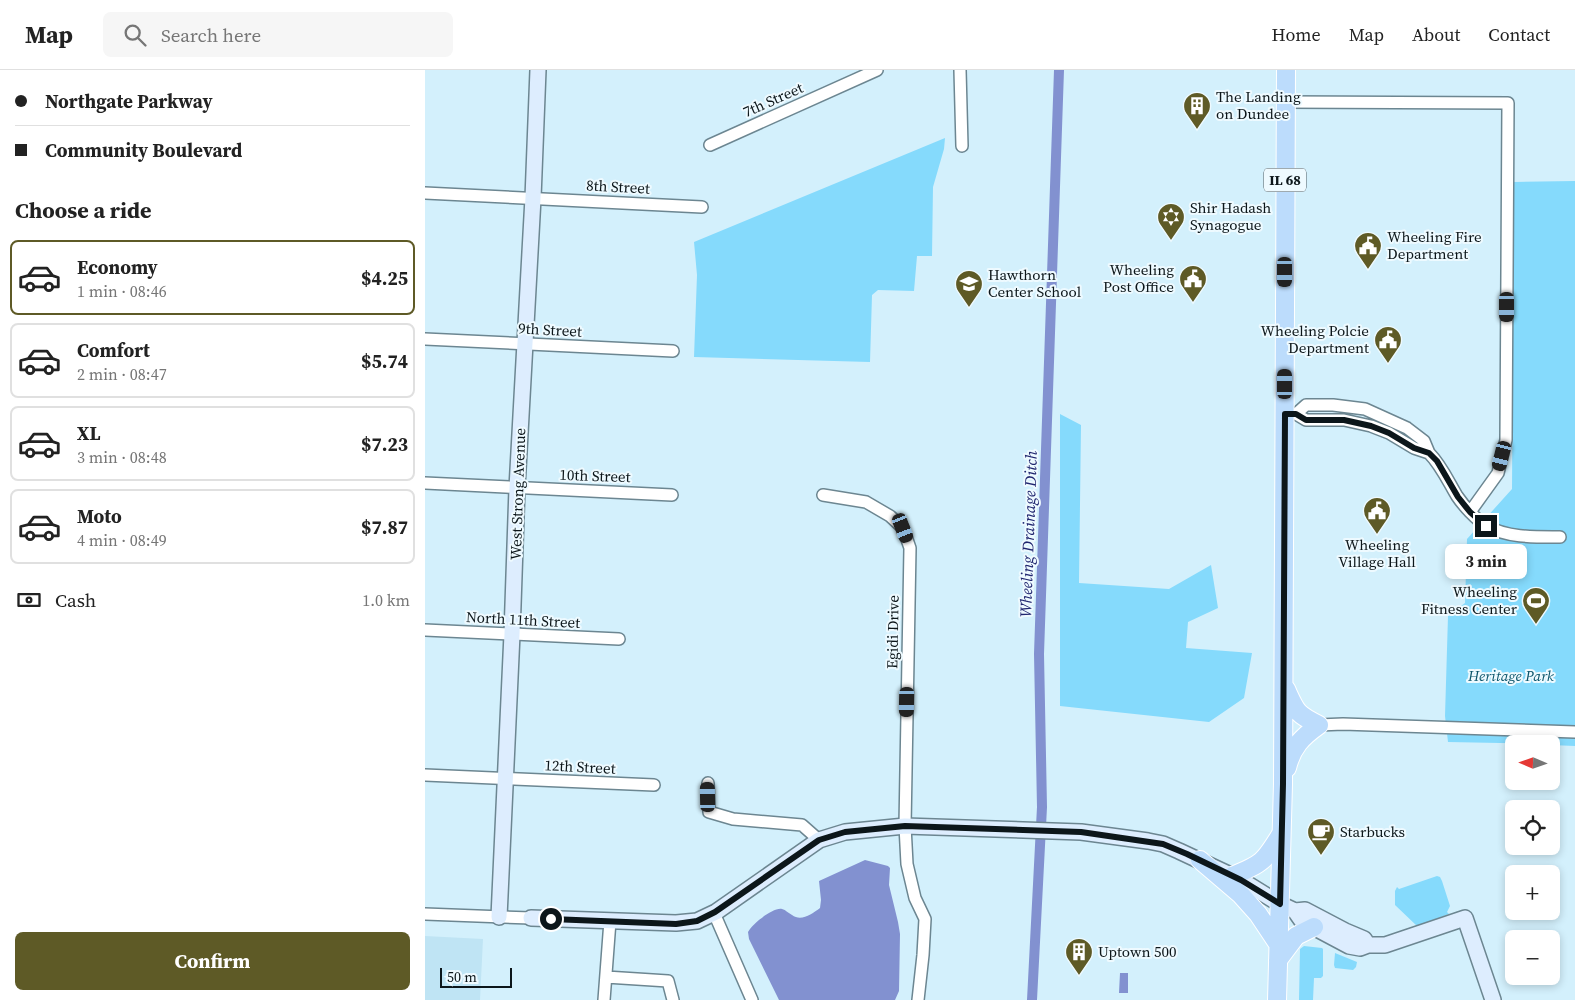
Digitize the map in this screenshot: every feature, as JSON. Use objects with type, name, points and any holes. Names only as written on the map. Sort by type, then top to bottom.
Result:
[{"type":"main road","name":"IL 68","points":[[1277,1000],[1278,952],[1288,908],[1281,834],[1283,684],[1291,414],[1286,70]]},
{"type":"main road","points":[[1283,684],[1295,709],[1305,718],[1319,725],[1299,741],[1290,754],[1283,784]]},
{"type":"main road","points":[[1232,876],[1252,868],[1267,858],[1281,834]]},
{"type":"main road","points":[[1200,860],[1241,895],[1258,914],[1278,952],[1295,936],[1314,927]]},
{"type":"street","name":"West Strong Avenue","points":[[499,917],[517,488],[538,70]]},
{"type":"street","name":"7th Street","points":[[710,145],[877,70]]},
{"type":"street","points":[[960,70],[963,146]]},
{"type":"street","points":[[1285,102],[1508,103],[1506,440],[1498,473],[1470,512]]},
{"type":"street","name":"8th Street","points":[[425,193],[703,207]]},
{"type":"street","name":"9th Street","points":[[425,339],[673,351]]},
{"type":"street","points":[[1291,414],[1306,420],[1344,420],[1371,426],[1389,433],[1414,448],[1429,453],[1437,461],[1458,497],[1470,512],[1486,526],[1507,534],[1560,538]]},
{"type":"street","name":"10th Street","points":[[425,483],[672,494]]},
{"type":"street","name":"Egidi Drive","points":[[823,495],[866,502],[890,516],[903,528],[910,548],[905,826],[907,864],[915,898],[925,919],[918,1000]]},
{"type":"street","name":"North 11th Street","points":[[425,630],[619,639]]},
{"type":"street","points":[[1319,725],[1352,724],[1575,732]]},
{"type":"street","name":"12th Street","points":[[425,775],[653,785]]},
{"type":"street","points":[[708,783],[709,812],[733,819],[802,825],[819,840]]},
{"type":"street","points":[[425,914],[676,924],[697,921],[714,913],[819,840],[845,832],[905,826],[1081,832],[1155,843],[1179,851],[1232,876],[1288,908],[1302,921],[1349,946],[1359,948],[1368,945],[1385,946],[1465,918],[1493,1000]]},
{"type":"street","points":[[1288,908],[1305,910],[1345,931],[1364,938],[1368,945]]},
{"type":"street","points":[[714,913],[752,1000]]},
{"type":"street","points":[[604,1000],[610,921]]},
{"type":"street","points":[[606,977],[668,981],[673,1000]]},
{"type":"shaded area","points":[[865,860],[890,868],[889,885],[900,934],[899,991],[895,1000],[779,1000],[749,939],[748,932],[760,919],[774,910],[783,909],[799,918],[814,913],[820,908],[819,881]]},
{"type":"shaded area","points":[[425,936],[483,939],[480,1000],[425,1000]]},
{"type":"shaded area","points":[[1120,973],[1128,973],[1128,993],[1119,993]]},
{"type":"green space","points":[[945,138],[944,149],[933,187],[932,256],[917,256],[914,291],[878,290],[872,295],[870,362],[694,357],[697,275],[694,242]]},
{"type":"green space","name":"Heritage Park","points":[[1575,181],[1575,746],[1560,745],[1560,735],[1505,735],[1505,743],[1448,742],[1445,716],[1448,616],[1465,603],[1467,539],[1512,489],[1514,182]]},
{"type":"green space","points":[[1060,414],[1081,425],[1079,583],[1169,589],[1211,565],[1218,608],[1188,622],[1186,648],[1252,653],[1244,698],[1209,722],[1060,706]]},
{"type":"green space","points":[[1437,876],[1442,881],[1450,906],[1447,912],[1449,914],[1417,926],[1395,905],[1395,891],[1397,887],[1399,889]]},
{"type":"green space","points":[[1304,946],[1323,949],[1323,976],[1321,978],[1314,978],[1313,1000],[1299,1000],[1300,949]]},
{"type":"green space","points":[[1335,953],[1357,962],[1356,967],[1353,970],[1335,968]]},
{"type":"waterway","name":"Wheeling Drainage Ditch","points":[[1032,1000],[1042,807],[1039,654],[1059,70]]},
{"type":"place","name":"The Landing on Dundee","points":[[1197,130]]},
{"type":"place","name":"Shir Hadash Synagogue","points":[[1171,241]]},
{"type":"place","name":"Wheeling Fire Department","points":[[1368,270]]},
{"type":"place","name":"Wheeling Post Office","points":[[1193,303]]},
{"type":"place","name":"Hawthorn Center School","points":[[969,308]]},
{"type":"place","name":"Wheeling Polcie Department","points":[[1388,364]]},
{"type":"place","name":"Wheeling Village Hall","points":[[1377,535]]},
{"type":"place","name":"Wheeling Fitness Center","points":[[1536,625]]},
{"type":"place","name":"Starbucks","points":[[1321,856]]},
{"type":"place","name":"Uptown 500","points":[[1079,976]]},
{"type":"route","points":[[551,919],[676,924],[697,921],[715,912],[819,840],[845,832],[905,826],[1081,832],[1163,844],[1241,880],[1280,904],[1283,784],[1285,414],[1296,414],[1306,420],[1344,420],[1371,426],[1389,433],[1414,448],[1429,453],[1437,461],[1458,497],[1470,512],[1486,526]]}]
